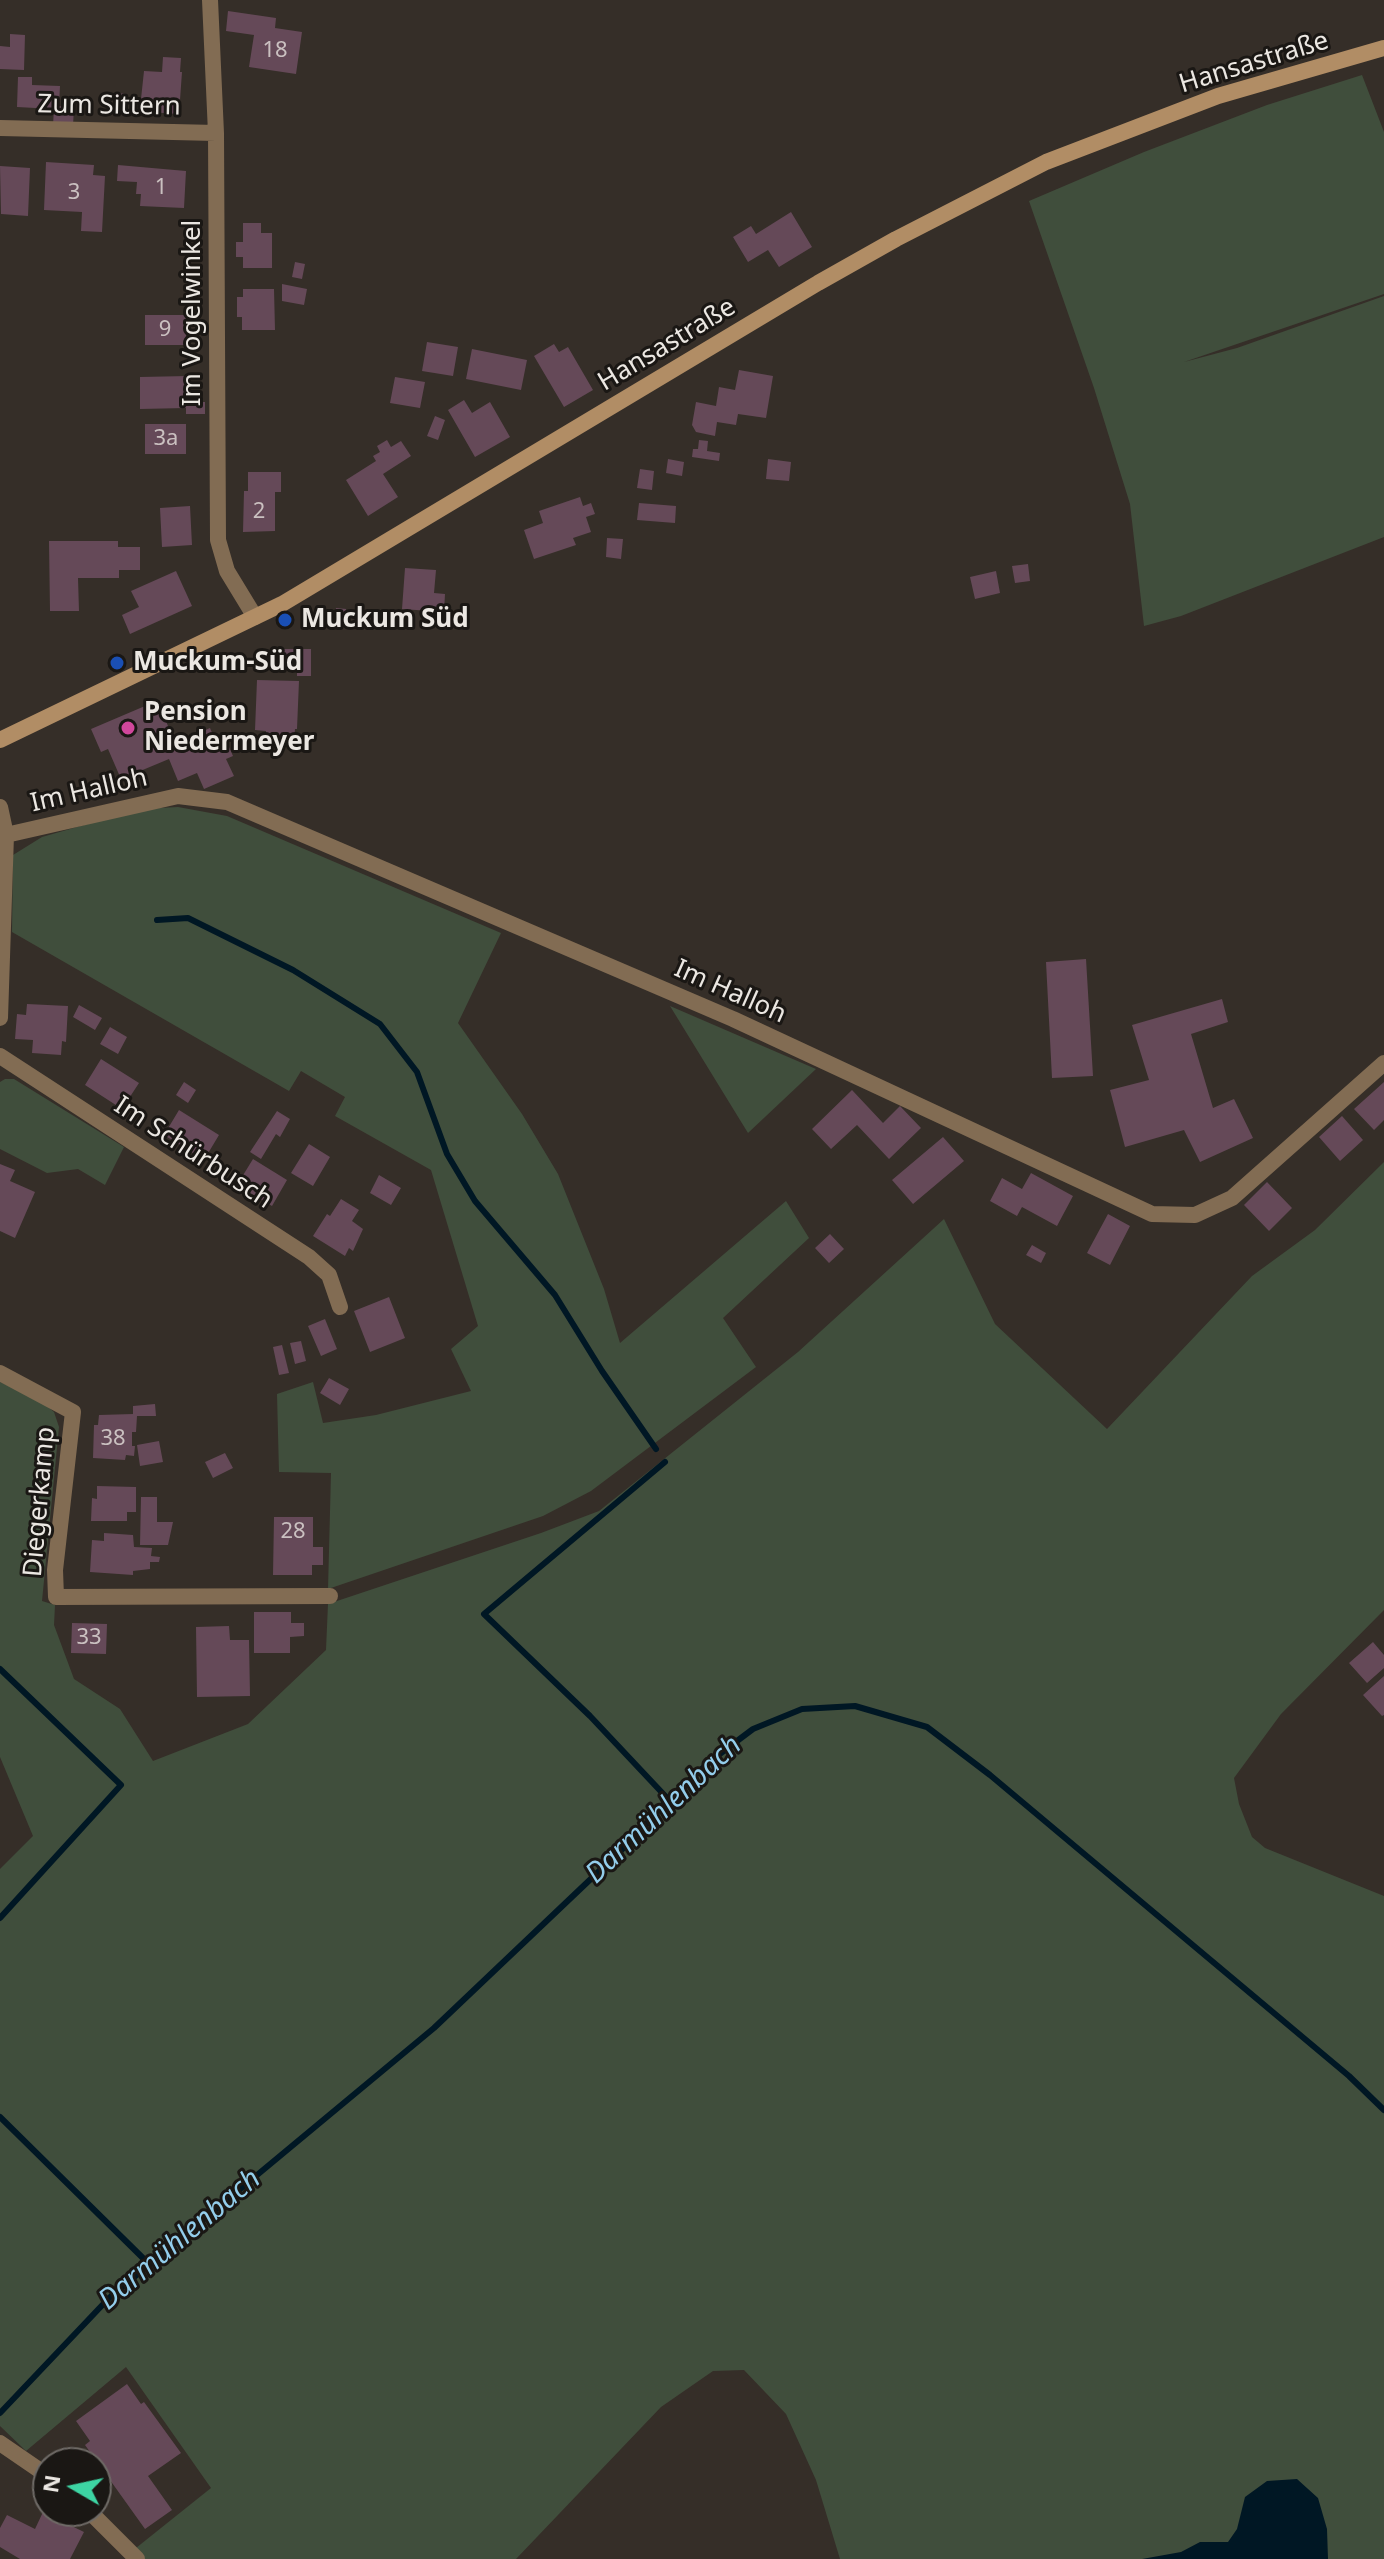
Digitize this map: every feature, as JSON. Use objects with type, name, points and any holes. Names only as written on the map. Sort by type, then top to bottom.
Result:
[{"type":"main road","name":"Hansastraße","points":[[0,740],[282,604],[818,283],[1046,162],[1218,96],[1384,48]]},
{"type":"street","name":"Im Vogelwinkel","points":[[210,0],[216,133],[218,540],[227,571],[255,617]]},
{"type":"street","name":"Zum Sittern","points":[[0,128],[216,133]]},
{"type":"street","name":"Im Halloh","points":[[6,835],[178,796],[227,802],[733,1019],[1152,1214],[1195,1215],[1232,1198],[1384,1063]]},
{"type":"street","points":[[0,807],[6,835],[0,1018]]},
{"type":"street","name":"Im Schürbusch","points":[[0,1056],[309,1257],[329,1275],[340,1307]]},
{"type":"street","name":"Diegerkamp","points":[[0,1373],[73,1412],[55,1570],[56,1597],[330,1596]]},
{"type":"street","points":[[0,2443],[32,2465]]},
{"type":"street","points":[[105,2527],[137,2559]]},
{"type":"green space","points":[[1362,75],[1384,132],[1384,294],[1184,362],[1237,348],[1384,296],[1384,537],[1181,616],[1144,626],[1130,504],[1094,388],[1029,201],[1144,152],[1267,105]]},
{"type":"green space","points":[[178,807],[227,816],[501,933],[458,1023],[522,1114],[558,1174],[604,1289],[620,1343],[786,1201],[809,1238],[723,1318],[756,1367],[591,1491],[543,1516],[328,1589],[331,1473],[279,1472],[277,1394],[313,1382],[323,1423],[376,1415],[471,1391],[451,1349],[478,1326],[431,1170],[335,1116],[345,1097],[301,1071],[289,1091],[12,932],[13,855],[42,837],[140,809]]},
{"type":"green space","points":[[670,1006],[816,1069],[748,1133]]},
{"type":"green space","points":[[14,1079],[124,1147],[105,1185],[78,1169],[47,1173],[0,1149],[0,1082]]},
{"type":"green space","points":[[1384,1162],[1384,1610],[1281,1714],[1234,1778],[1239,1804],[1252,1837],[1265,1848],[1384,1896],[1384,2559],[840,2559],[816,2480],[786,2414],[744,2370],[713,2371],[661,2407],[516,2559],[137,2559],[131,2552],[211,2488],[126,2367],[26,2451],[0,2426],[0,1869],[33,1836],[0,1757],[0,1382],[39,1399],[54,1412],[59,1427],[42,1601],[55,1605],[54,1625],[74,1679],[120,1709],[153,1761],[248,1724],[326,1650],[328,1604],[599,1511],[798,1352],[944,1219],[995,1324],[1107,1429],[1252,1276],[1315,1230]]},
{"type":"water","points":[[1297,2479],[1318,2498],[1327,2529],[1328,2559],[1142,2559],[1181,2552],[1200,2542],[1228,2542],[1237,2529],[1245,2497],[1267,2481]]},
{"type":"building","points":[[228,11],[276,18],[275,28],[302,32],[296,74],[249,67],[254,35],[226,31]]},
{"type":"building","points":[[10,34],[25,35],[24,70],[0,69],[0,46],[10,47]]},
{"type":"building","points":[[163,57],[181,58],[179,114],[147,112],[148,99],[141,99],[144,71],[162,72]]},
{"type":"building","points":[[18,77],[32,77],[32,85],[60,86],[59,106],[74,107],[73,126],[53,125],[54,109],[17,107]]},
{"type":"building","points":[[116,93],[127,94],[125,113],[115,112]]},
{"type":"building","points":[[46,162],[94,165],[93,175],[105,176],[102,232],[81,231],[82,212],[44,210]]},
{"type":"building","points":[[118,165],[186,171],[184,208],[140,206],[141,194],[136,194],[137,182],[117,181]]},
{"type":"building","points":[[0,166],[30,168],[28,216],[1,214]]},
{"type":"building","points":[[791,212],[812,247],[779,267],[768,250],[748,262],[733,237],[751,226],[756,234]]},
{"type":"building","points":[[243,223],[261,223],[261,233],[272,233],[272,268],[243,268],[243,257],[236,257],[236,242],[243,242]]},
{"type":"building","points":[[295,262],[305,264],[302,279],[292,277]]},
{"type":"building","points":[[282,284],[307,289],[304,305],[282,301]]},
{"type":"building","points":[[243,289],[274,289],[275,330],[242,330],[242,317],[237,317],[237,297],[243,297]]},
{"type":"building","points":[[145,315],[186,315],[186,345],[145,345]]},
{"type":"building","points":[[427,342],[458,347],[453,376],[422,371]]},
{"type":"building","points":[[554,344],[559,352],[568,347],[593,390],[564,407],[534,356]]},
{"type":"building","points":[[472,349],[527,360],[521,390],[466,379]]},
{"type":"building","points":[[739,370],[773,376],[766,418],[738,414],[736,425],[717,422],[715,436],[696,432],[692,425],[696,402],[716,406],[719,387],[735,390]]},
{"type":"building","points":[[188,376],[188,402],[205,402],[205,414],[186,414],[186,408],[140,409],[140,377]]},
{"type":"building","points":[[395,377],[425,382],[420,408],[390,403]]},
{"type":"building","points":[[464,400],[472,413],[490,402],[510,437],[475,457],[448,410]]},
{"type":"building","points":[[435,416],[445,420],[438,440],[427,436]]},
{"type":"building","points":[[145,424],[186,424],[186,454],[145,454]]},
{"type":"building","points":[[387,440],[391,447],[401,441],[411,456],[383,474],[398,497],[368,516],[346,480],[376,461],[373,456],[380,452],[377,446]]},
{"type":"building","points":[[699,440],[708,441],[707,451],[720,453],[719,461],[692,457],[693,449],[698,449]]},
{"type":"building","points":[[668,459],[684,462],[682,476],[666,473]]},
{"type":"building","points":[[768,459],[791,462],[789,481],[766,479]]},
{"type":"building","points":[[640,469],[654,471],[652,490],[637,488]]},
{"type":"building","points":[[248,472],[281,472],[281,492],[275,492],[275,531],[243,532],[244,491],[248,491]]},
{"type":"building","points":[[580,497],[583,506],[591,503],[595,514],[586,517],[591,532],[573,538],[576,545],[534,559],[524,530],[543,523],[539,511]]},
{"type":"building","points":[[639,503],[676,506],[675,523],[637,520]]},
{"type":"building","points":[[190,506],[192,545],[162,547],[160,508]]},
{"type":"building","points":[[607,538],[623,539],[621,559],[606,557]]},
{"type":"building","points":[[49,541],[118,541],[118,547],[140,547],[140,570],[119,570],[119,578],[78,578],[79,611],[50,611]]},
{"type":"building","points":[[1028,564],[1030,581],[1015,583],[1012,566]]},
{"type":"building","points":[[405,568],[436,570],[434,593],[445,594],[444,612],[402,609]]},
{"type":"building","points":[[176,571],[192,606],[130,634],[122,615],[139,607],[131,591]]},
{"type":"building","points":[[996,571],[1000,593],[975,599],[970,577]]},
{"type":"building","points":[[336,608],[346,609],[345,625],[334,624]]},
{"type":"building","points":[[281,649],[311,649],[311,676],[297,676],[297,670],[288,670],[288,660],[281,660]]},
{"type":"building","points":[[257,680],[299,681],[294,741],[265,740],[266,731],[255,730]]},
{"type":"building","points":[[145,706],[148,714],[161,709],[175,743],[210,728],[216,742],[225,738],[233,756],[226,759],[234,776],[204,789],[197,773],[178,781],[169,759],[121,779],[108,749],[101,752],[91,729]]},
{"type":"building","points":[[1086,959],[1093,1076],[1052,1078],[1046,962]]},
{"type":"building","points":[[1222,999],[1228,1022],[1191,1034],[1213,1108],[1234,1099],[1253,1138],[1200,1162],[1184,1130],[1125,1147],[1110,1090],[1149,1080],[1132,1025]]},
{"type":"building","points":[[27,1004],[68,1006],[66,1042],[62,1041],[61,1055],[32,1053],[33,1040],[15,1039],[17,1014],[26,1015]]},
{"type":"building","points":[[79,1005],[102,1018],[95,1030],[73,1017]]},
{"type":"building","points":[[110,1027],[127,1037],[118,1054],[100,1044]]},
{"type":"building","points":[[101,1059],[139,1083],[122,1109],[85,1085]]},
{"type":"building","points":[[184,1082],[196,1090],[188,1103],[176,1095]]},
{"type":"building","points":[[1384,1082],[1384,1120],[1374,1130],[1354,1109]]},
{"type":"building","points":[[852,1090],[883,1123],[900,1106],[921,1128],[889,1159],[857,1125],[831,1149],[812,1129]]},
{"type":"building","points":[[179,1110],[219,1135],[204,1160],[164,1135]]},
{"type":"building","points":[[277,1111],[290,1119],[280,1137],[276,1134],[261,1159],[250,1152]]},
{"type":"building","points":[[1342,1116],[1363,1140],[1340,1161],[1319,1137]]},
{"type":"building","points":[[943,1137],[964,1161],[913,1204],[892,1180]]},
{"type":"building","points":[[309,1144],[330,1157],[313,1186],[291,1173]]},
{"type":"building","points":[[253,1159],[287,1180],[272,1206],[237,1185]]},
{"type":"building","points":[[0,1164],[15,1170],[10,1181],[35,1192],[15,1238],[0,1231]]},
{"type":"building","points":[[1031,1173],[1073,1196],[1057,1226],[1022,1207],[1017,1216],[990,1201],[1002,1178],[1022,1189]]},
{"type":"building","points":[[379,1175],[401,1188],[391,1205],[370,1193]]},
{"type":"building","points":[[1267,1182],[1292,1208],[1269,1231],[1244,1205]]},
{"type":"building","points":[[341,1199],[359,1210],[352,1221],[363,1229],[353,1251],[349,1248],[345,1256],[313,1236]]},
{"type":"building","points":[[1108,1214],[1130,1226],[1110,1265],[1087,1253]]},
{"type":"building","points":[[830,1234],[844,1249],[829,1263],[815,1248]]},
{"type":"building","points":[[1032,1245],[1046,1253],[1041,1263],[1026,1255]]},
{"type":"building","points":[[389,1297],[405,1338],[370,1352],[354,1311]]},
{"type":"building","points":[[325,1319],[337,1349],[321,1356],[308,1326]]},
{"type":"building","points":[[301,1341],[306,1361],[295,1364],[290,1343]]},
{"type":"building","points":[[282,1345],[289,1373],[279,1375],[273,1347]]},
{"type":"building","points":[[329,1378],[349,1389],[340,1405],[320,1393]]},
{"type":"building","points":[[155,1404],[156,1416],[137,1416],[136,1432],[132,1432],[134,1456],[126,1455],[125,1460],[93,1458],[94,1425],[98,1425],[99,1415],[133,1414],[133,1406]]},
{"type":"building","points":[[159,1441],[163,1462],[140,1466],[137,1445]]},
{"type":"building","points":[[225,1453],[233,1468],[213,1478],[205,1462]]},
{"type":"building","points":[[97,1486],[136,1487],[136,1512],[127,1512],[127,1521],[91,1521],[92,1498],[97,1499]]},
{"type":"building","points":[[141,1497],[157,1497],[157,1522],[173,1522],[168,1545],[140,1545]]},
{"type":"building","points":[[274,1517],[313,1517],[313,1547],[323,1547],[323,1565],[312,1565],[312,1575],[273,1575]]},
{"type":"building","points":[[104,1533],[133,1535],[134,1547],[152,1548],[151,1556],[160,1557],[159,1562],[150,1562],[150,1569],[133,1571],[133,1575],[90,1572],[92,1540],[104,1541]]},
{"type":"building","points":[[254,1612],[291,1612],[291,1623],[304,1623],[304,1636],[290,1637],[290,1653],[254,1653]]},
{"type":"building","points":[[72,1623],[107,1624],[106,1654],[71,1653]]},
{"type":"building","points":[[229,1626],[230,1640],[249,1640],[250,1696],[197,1697],[196,1627]]},
{"type":"building","points":[[1373,1642],[1384,1655],[1384,1668],[1367,1683],[1349,1663]]},
{"type":"building","points":[[1384,1676],[1384,1715],[1382,1716],[1363,1695]]},
{"type":"building","points":[[127,2384],[181,2453],[148,2476],[172,2510],[145,2529],[112,2483],[112,2447],[86,2447],[90,2441],[76,2421]]},
{"type":"building","points":[[7,2515],[35,2529],[74,2527],[84,2532],[70,2559],[20,2559],[0,2547],[0,2528]]},
{"type":"waterway","points":[[157,920],[188,918],[293,970],[380,1024],[417,1072],[447,1154],[475,1201],[555,1295],[656,1449]]},
{"type":"waterway","points":[[665,1462],[484,1614],[590,1716],[668,1799]]},
{"type":"waterway","points":[[0,1669],[121,1785],[0,1918]]},
{"type":"waterway","name":"Darmühlenbach","points":[[0,2413],[109,2298],[434,2028],[636,1836],[668,1799],[713,1759],[753,1729],[802,1709],[855,1706],[927,1727],[990,1775],[1349,2076],[1384,2110]]},
{"type":"waterway","points":[[0,2117],[149,2264]]},
{"type":"place","name":"Muckum Süd","points":[[285,620]]},
{"type":"place","name":"Muckum-Süd","points":[[117,663]]},
{"type":"place","name":"Pension Niedermeyer","points":[[128,728]]}]
